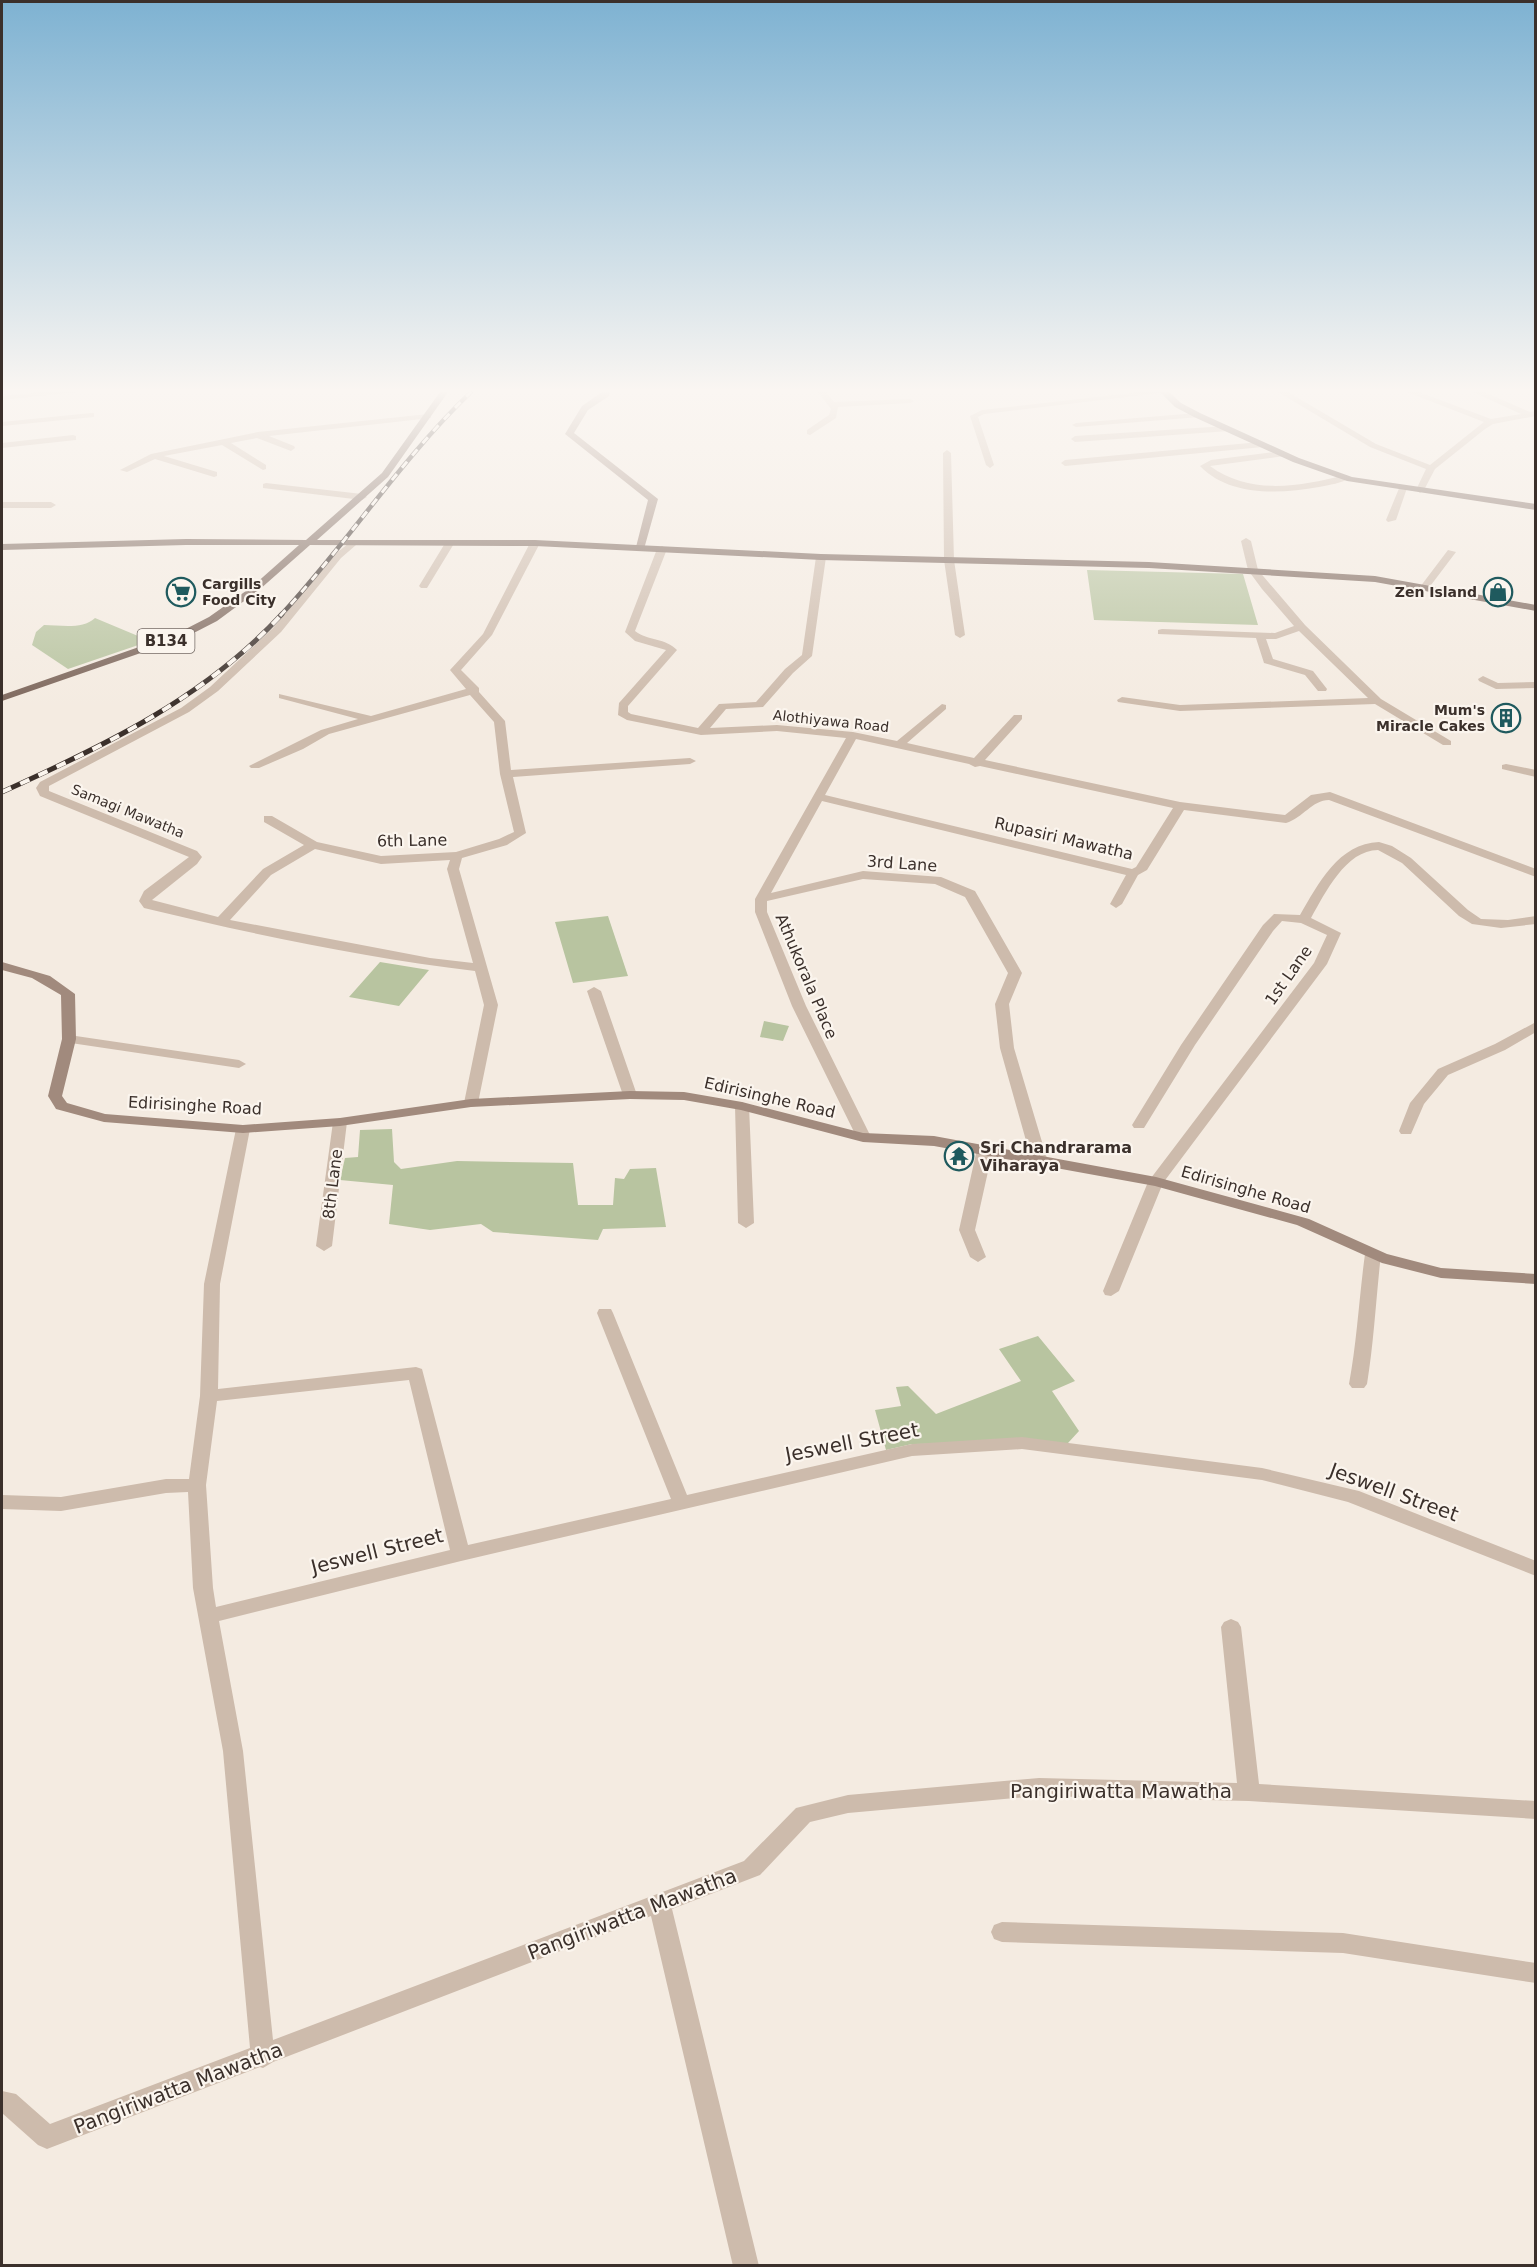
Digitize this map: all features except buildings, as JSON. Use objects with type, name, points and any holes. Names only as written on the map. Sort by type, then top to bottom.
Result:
[{"type":"main road","points":[[308,543],[360,498]]},
{"type":"main road","points":[[641,548],[653,500],[650,498]]},
{"type":"main road","points":[[1476,498],[1535,506]]},
{"type":"main road","points":[[2,547],[186,542],[535,543],[820,557],[1253,570],[1375,579],[1535,607]]},
{"type":"main road","name":"B134","points":[[2,698],[180,636],[213,619],[256,588],[308,543]]},
{"type":"main road","name":"Edirisinghe Road","points":[[2,966],[25,970],[53,980],[68,994],[69,1039],[55,1096],[61,1106],[104,1118],[243,1129],[340,1122],[471,1103],[630,1095],[684,1096],[742,1106],[863,1137],[934,1141],[1156,1182],[1303,1222],[1373,1254],[1441,1273],[1536,1279]]},
{"type":"street","points":[[948,498],[949,560],[960,635]]},
{"type":"street","points":[[1391,520],[1399,498]]},
{"type":"street","points":[[2,505],[51,505]]},
{"type":"street","points":[[1246,541],[1253,570],[1301,627],[1377,701],[1447,743]]},
{"type":"street","points":[[424,586],[450,542]]},
{"type":"street","name":"Samagi Mawatha","points":[[353,543],[338,556],[277,630],[214,689],[186,710],[44,784],[42,788],[44,793],[196,857],[145,901],[149,905],[221,922],[430,962],[480,968]]},
{"type":"street","points":[[535,543],[487,635],[455,669],[460,679],[475,690],[499,721],[506,774],[690,761]]},
{"type":"street","name":"Alothiyawa Road","points":[[662,549],[630,632],[638,638],[666,645],[672,650],[623,705],[622,713],[627,717],[701,732],[777,728],[853,735],[900,744],[975,764],[1180,806]]},
{"type":"street","points":[[1425,586],[1451,552]]},
{"type":"street","points":[[701,732],[723,706],[759,705],[789,671],[807,656],[820,557]]},
{"type":"street","points":[[1162,632],[1260,636],[1287,634],[1301,627]]},
{"type":"street","points":[[1260,636],[1268,661],[1310,673],[1322,689]]},
{"type":"street","points":[[1483,679],[1496,686],[1536,685]]},
{"type":"street","points":[[255,766],[299,747],[325,732],[475,690]]},
{"type":"street","points":[[283,696],[373,720]]},
{"type":"street","points":[[1122,700],[1180,708],[1377,701]]},
{"type":"street","points":[[900,744],[942,707]]},
{"type":"street","points":[[975,764],[1018,717]]},
{"type":"street","name":"Athukorala Place","points":[[853,735],[761,899],[761,912],[799,1006],[863,1137]]},
{"type":"street","points":[[1506,767],[1536,774]]},
{"type":"street","name":"6th Lane","points":[[268,819],[313,846],[381,860],[457,856],[503,842],[520,833],[506,774]]},
{"type":"street","points":[[1180,806],[1286,819],[1300,814],[1310,799],[1320,795],[1330,796],[1536,873]]},
{"type":"street","name":"Rupasiri Mawatha","points":[[818,797],[1133,873],[1141,870],[1180,806]]},
{"type":"street","name":"1st Lane","points":[[1156,1182],[1320,964],[1334,933],[1304,919],[1333,872],[1363,847],[1371,845],[1385,848],[1413,868],[1456,907],[1479,923],[1519,924],[1536,920]]},
{"type":"street","points":[[221,922],[267,872],[313,846]]},
{"type":"street","points":[[457,856],[453,869],[491,1005],[471,1103]]},
{"type":"street","points":[[1116,904],[1133,873]]},
{"type":"street","name":"3rd Lane","points":[[761,899],[863,875],[937,880],[970,894],[1015,973],[1002,1004],[1007,1048],[1040,1162]]},
{"type":"street","points":[[1139,1125],[1188,1046],[1268,928],[1279,917],[1304,919]]},
{"type":"street","points":[[594,991],[630,1095]]},
{"type":"street","points":[[1406,1131],[1418,1103],[1443,1072],[1500,1047],[1536,1026]]},
{"type":"street","points":[[69,1039],[239,1064]]},
{"type":"street","points":[[742,1106],[746,1223]]},
{"type":"street","name":"8th Lane","points":[[324,1246],[340,1122]]},
{"type":"street","points":[[243,1129],[212,1284],[209,1396],[197,1485],[203,1588],[233,1750],[263,2057]]},
{"type":"street","points":[[978,1257],[967,1230],[985,1149]]},
{"type":"street","points":[[1111,1292],[1156,1182]]},
{"type":"street","points":[[1358,1384],[1366,1335],[1366,1309],[1373,1254]]},
{"type":"street","points":[[605,1313],[681,1502]]},
{"type":"street","points":[[209,1396],[416,1373],[461,1554]]},
{"type":"street","name":"Jeswell Street","points":[[210,1616],[461,1554],[912,1450],[1022,1443],[1262,1474],[1352,1496],[1536,1569]]},
{"type":"street","points":[[2,1502],[61,1504],[166,1486],[197,1485]]},
{"type":"street","points":[[1231,1627],[1249,1792]]},
{"type":"street","name":"Pangiriwatta Mawatha","points":[[2,2102],[7,2102],[47,2137],[263,2057],[659,1902],[752,1868],[804,1814],[848,1804],[1039,1786],[1249,1792],[1536,1810]]},
{"type":"street","points":[[659,1902],[746,2265]]},
{"type":"street","points":[[1002,1932],[1343,1943],[1536,1973]]},
{"type":"green space","points":[[1087,570],[1243,574],[1258,625],[1094,620]]},
{"type":"green space","points":[[95,618],[150,641],[68,669],[32,645],[36,632],[44,625],[77,625],[90,622]]},
{"type":"green space","points":[[608,916],[628,976],[573,983],[555,922]]},
{"type":"green space","points":[[380,962],[429,970],[399,1006],[349,997]]},
{"type":"green space","points":[[764,1021],[789,1026],[783,1041],[760,1037]]},
{"type":"green space","points":[[392,1129],[394,1162],[401,1169],[457,1161],[573,1163],[578,1205],[613,1205],[615,1178],[624,1179],[630,1169],[656,1168],[666,1227],[603,1229],[598,1240],[493,1232],[481,1224],[430,1230],[389,1224],[393,1185],[340,1180],[345,1158],[358,1157],[360,1130]]},
{"type":"green space","points":[[1038,1336],[1075,1381],[1052,1391],[1079,1431],[1068,1443],[912,1444],[886,1450],[875,1410],[901,1406],[896,1387],[908,1386],[936,1414],[1021,1381],[999,1349]]},
{"type":"railway","points":[[280,616],[378,498]]},
{"type":"railway","points":[[2,792],[115,738],[186,695],[220,671],[280,616]]},
{"type":"place","name":"Cargills Food City","points":[[181,592]]},
{"type":"place","name":"Zen Island","points":[[1498,592]]},
{"type":"place","name":"Mum's Miracle Cakes","points":[[1506,718]]},
{"type":"place","name":"Sri Chandrarama Viharaya","points":[[959,1156]]}]
